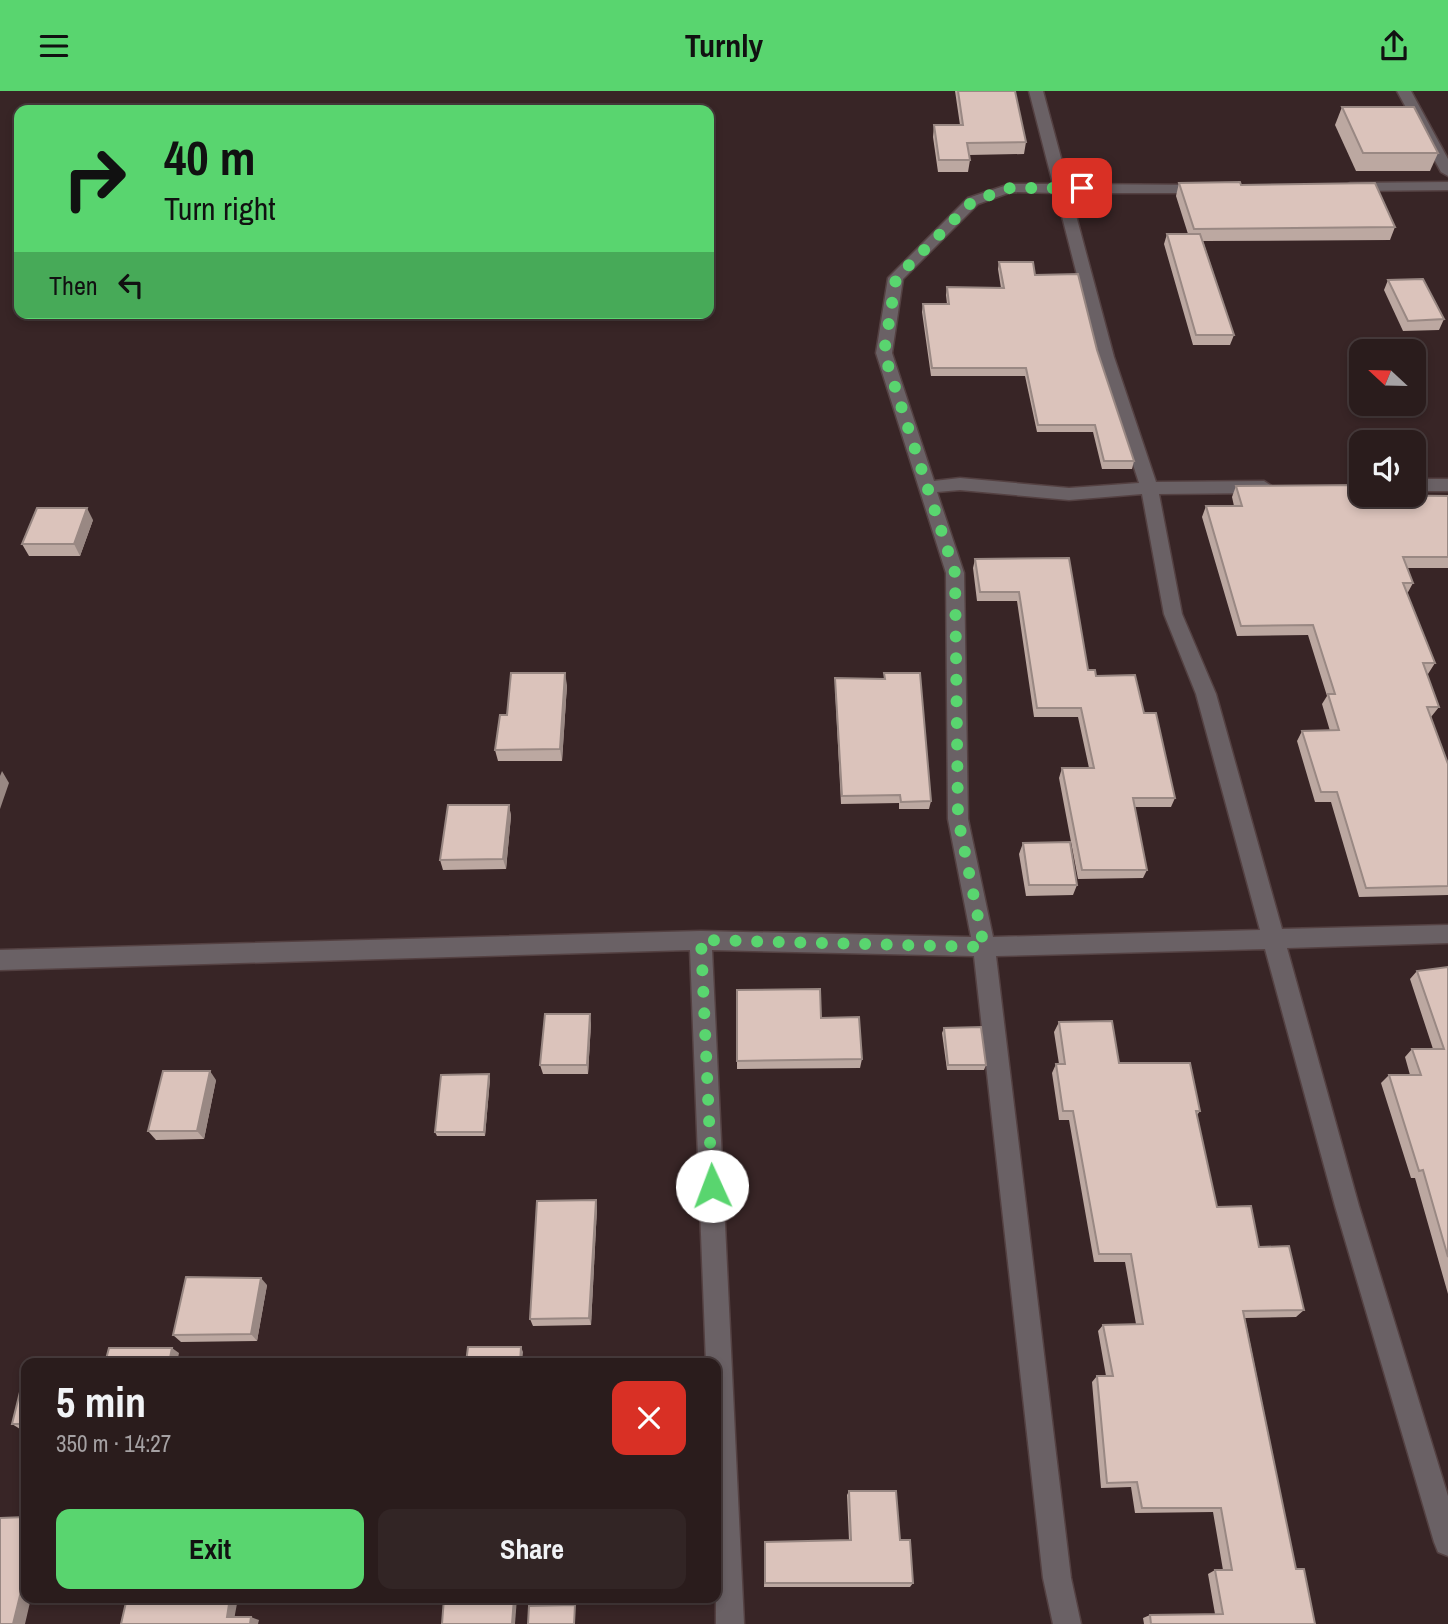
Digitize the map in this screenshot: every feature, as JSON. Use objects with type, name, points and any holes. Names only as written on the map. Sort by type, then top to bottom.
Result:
[{"type":"street","points":[[1036,91],[1106,357],[1149,488],[1173,614],[1206,694],[1272,940],[1448,1542]]},
{"type":"street","points":[[1404,91],[1448,171]]},
{"type":"street","points":[[1325,187],[1448,186]]},
{"type":"street","points":[[1067,1624],[1057,1577],[984,947],[958,818],[955,573],[884,353],[896,278],[973,201],[1010,188],[1229,189]]},
{"type":"street","points":[[927,487],[960,484],[1069,494],[1149,488],[1282,487]]},
{"type":"street","points":[[1426,485],[1448,485]]},
{"type":"street","points":[[0,960],[701,940],[984,947],[1448,934]]},
{"type":"street","points":[[701,940],[719,1358]]},
{"type":"street","points":[[721,1412],[730,1624]]},
{"type":"building","points":[[958,91],[1015,91],[1026,142],[967,143],[970,160],[939,160],[934,125],[963,125]]},
{"type":"building","points":[[1342,107],[1414,107],[1438,153],[1363,153]]},
{"type":"building","points":[[1240,182],[1241,185],[1375,183],[1395,227],[1194,229],[1179,183]]},
{"type":"building","points":[[1167,234],[1200,234],[1234,335],[1196,335]]},
{"type":"building","points":[[999,262],[1033,262],[1035,275],[1078,274],[1097,350],[1134,461],[1104,461],[1095,425],[1038,425],[1026,368],[932,368],[923,304],[949,304],[947,287],[1004,288]]},
{"type":"building","points":[[1423,279],[1444,319],[1408,321],[1388,280]]},
{"type":"building","points":[[1349,485],[1349,507],[1426,507],[1426,496],[1448,496],[1448,557],[1403,557],[1413,583],[1403,583],[1435,663],[1423,663],[1439,707],[1427,707],[1448,764],[1448,886],[1366,888],[1337,792],[1321,792],[1302,731],[1339,730],[1328,694],[1335,694],[1313,625],[1241,626],[1206,506],[1242,506],[1236,486]]},
{"type":"building","points":[[37,508],[87,508],[74,544],[22,544]]},
{"type":"building","points":[[1069,558],[1088,670],[1095,670],[1096,676],[1135,675],[1144,713],[1156,713],[1175,798],[1133,798],[1147,870],[1082,870],[1062,768],[1094,768],[1081,708],[1037,708],[1019,592],[980,592],[975,559]]},
{"type":"building","points":[[511,673],[565,673],[560,749],[495,750],[500,715],[507,715]]},
{"type":"building","points":[[884,673],[920,673],[931,801],[901,802],[900,795],[842,796],[835,678],[885,679]]},
{"type":"building","points":[[448,805],[509,805],[503,859],[440,860]]},
{"type":"building","points":[[1070,842],[1077,885],[1029,885],[1023,843]]},
{"type":"building","points":[[1448,967],[1448,1257],[1423,1170],[1419,1171],[1389,1075],[1421,1075],[1412,1049],[1444,1049],[1417,971]]},
{"type":"building","points":[[820,989],[821,1018],[859,1017],[862,1059],[737,1061],[737,990]]},
{"type":"building","points":[[545,1014],[590,1014],[587,1065],[540,1065]]},
{"type":"building","points":[[1112,1021],[1119,1063],[1190,1063],[1200,1111],[1196,1111],[1217,1207],[1251,1206],[1259,1247],[1289,1246],[1304,1310],[1243,1311],[1296,1569],[1304,1569],[1315,1624],[1151,1624],[1150,1615],[1223,1614],[1215,1570],[1232,1570],[1221,1508],[1142,1508],[1137,1482],[1107,1483],[1097,1376],[1113,1376],[1103,1325],[1143,1324],[1131,1254],[1099,1254],[1073,1111],[1063,1111],[1056,1064],[1065,1064],[1059,1022]]},
{"type":"building","points":[[981,1027],[986,1065],[948,1065],[944,1028]]},
{"type":"building","points":[[163,1071],[210,1071],[197,1131],[148,1131]]},
{"type":"building","points":[[489,1074],[484,1132],[435,1132],[441,1075]]},
{"type":"building","points":[[596,1200],[589,1318],[530,1319],[537,1201]]},
{"type":"building","points":[[186,1277],[261,1278],[251,1334],[173,1335]]},
{"type":"building","points":[[468,1347],[521,1347],[520,1358],[467,1358]]},
{"type":"building","points":[[109,1348],[172,1348],[170,1358],[106,1358]]},
{"type":"building","points":[[21,1388],[21,1424],[12,1424]]},
{"type":"building","points":[[849,1491],[896,1491],[900,1540],[910,1540],[913,1583],[765,1583],[765,1542],[851,1540]]},
{"type":"building","points":[[21,1517],[21,1591],[13,1624],[0,1624],[0,1518]]},
{"type":"building","points":[[126,1603],[229,1603],[227,1617],[251,1617],[250,1624],[121,1624]]},
{"type":"building","points":[[444,1603],[514,1603],[512,1624],[442,1624]]},
{"type":"building","points":[[575,1605],[574,1624],[528,1624],[529,1606]]},
{"type":"route","points":[[712,1186],[701,940],[984,947],[958,818],[955,573],[884,353],[896,278],[934,243],[973,201],[1010,188],[1082,188]]}]
